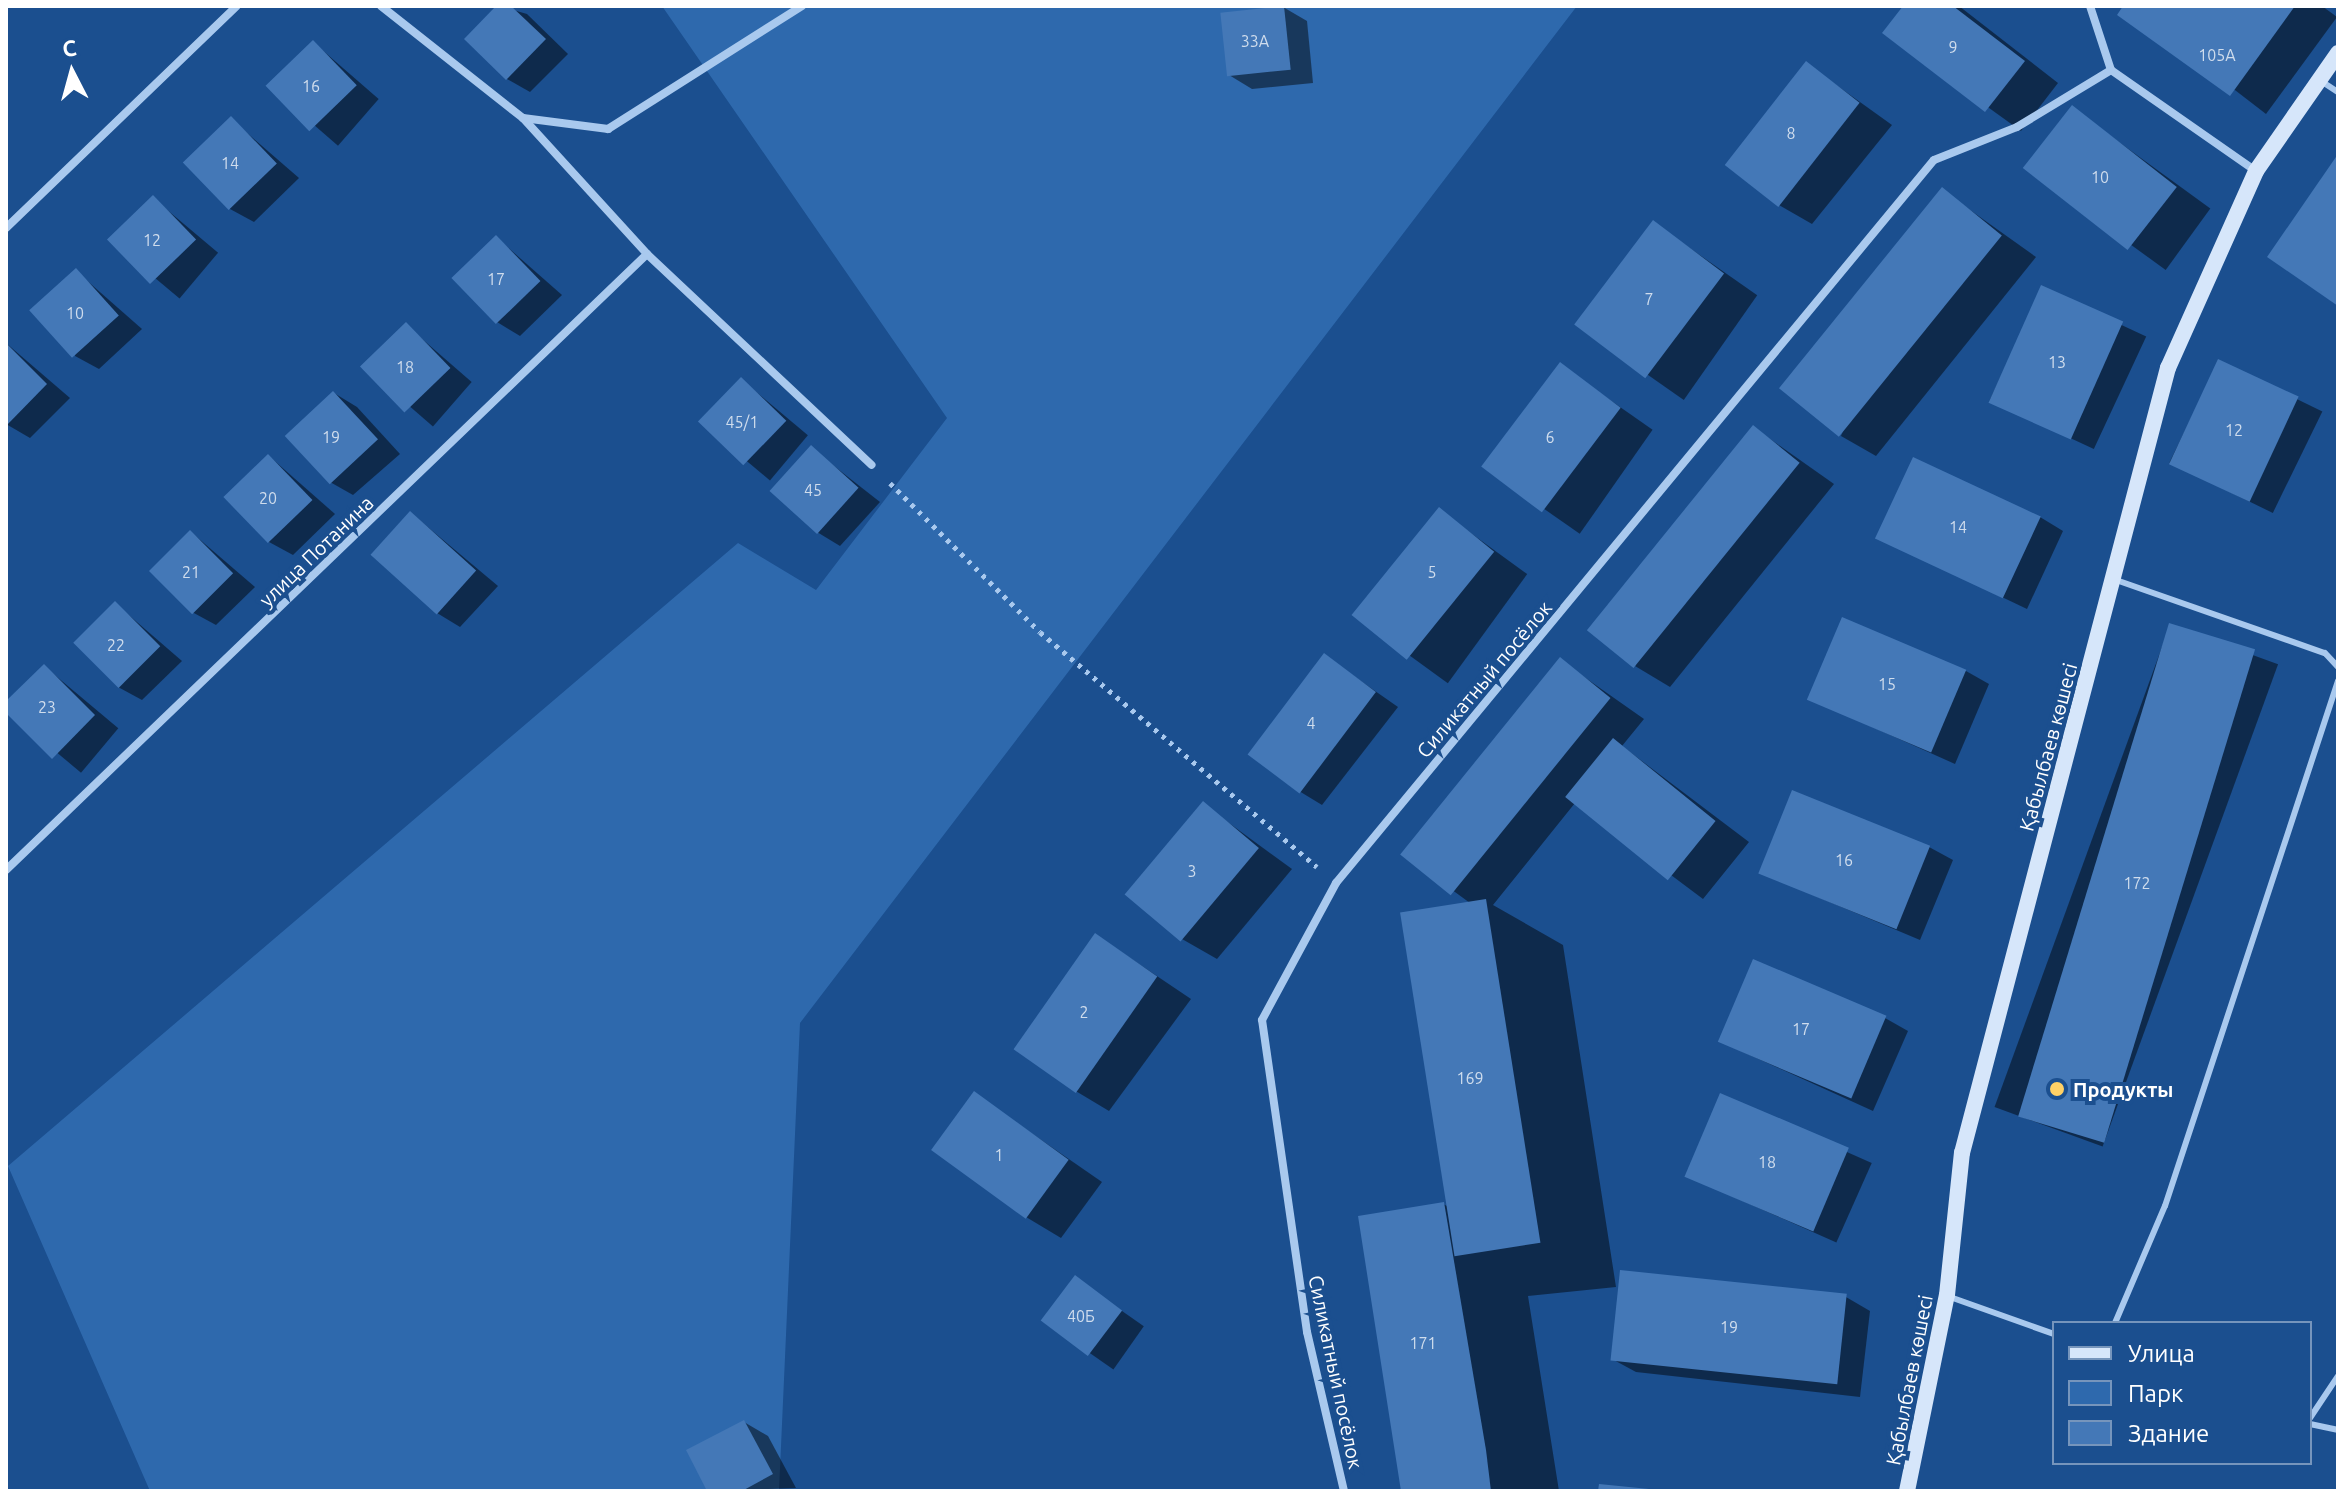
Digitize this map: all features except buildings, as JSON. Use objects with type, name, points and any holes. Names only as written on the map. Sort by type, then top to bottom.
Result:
[{"type":"main road","name":"Қабылбаев көшесі","points":[[1907,1491],[1947,1295],[1962,1153],[2168,368],[2256,171],[2338,53]]},
{"type":"street","points":[[6,228],[237,6]]},
{"type":"street","points":[[381,6],[523,118],[647,254],[872,465]]},
{"type":"street","points":[[523,118],[608,129],[802,6]]},
{"type":"street","points":[[2090,6],[2111,70],[2256,171]]},
{"type":"street","name":"Силикатный посёлок","points":[[1344,1491],[1307,1332],[1262,1020],[1336,883],[1934,160],[2017,127],[2111,70]]},
{"type":"street","name":"улица Потанина","points":[[6,870],[647,254]]},
{"type":"lane","points":[[2319,80],[2338,92]]},
{"type":"lane","points":[[2113,579],[2325,653],[2338,667]]},
{"type":"lane","points":[[2116,1321],[2165,1206],[2338,681]]},
{"type":"lane","points":[[1947,1295],[2052,1333]]},
{"type":"lane","points":[[2312,1418],[2338,1376]]},
{"type":"lane","points":[[2312,1422],[2338,1430]]},
{"type":"path","points":[[872,465],[1040,632],[1336,883]]},
{"type":"green space","points":[[662,6],[1577,6],[800,1023],[779,1491],[150,1491],[8,1166],[738,543],[816,590],[947,418]]},
{"type":"place","name":"Продукты","points":[[2057,1089]]}]
